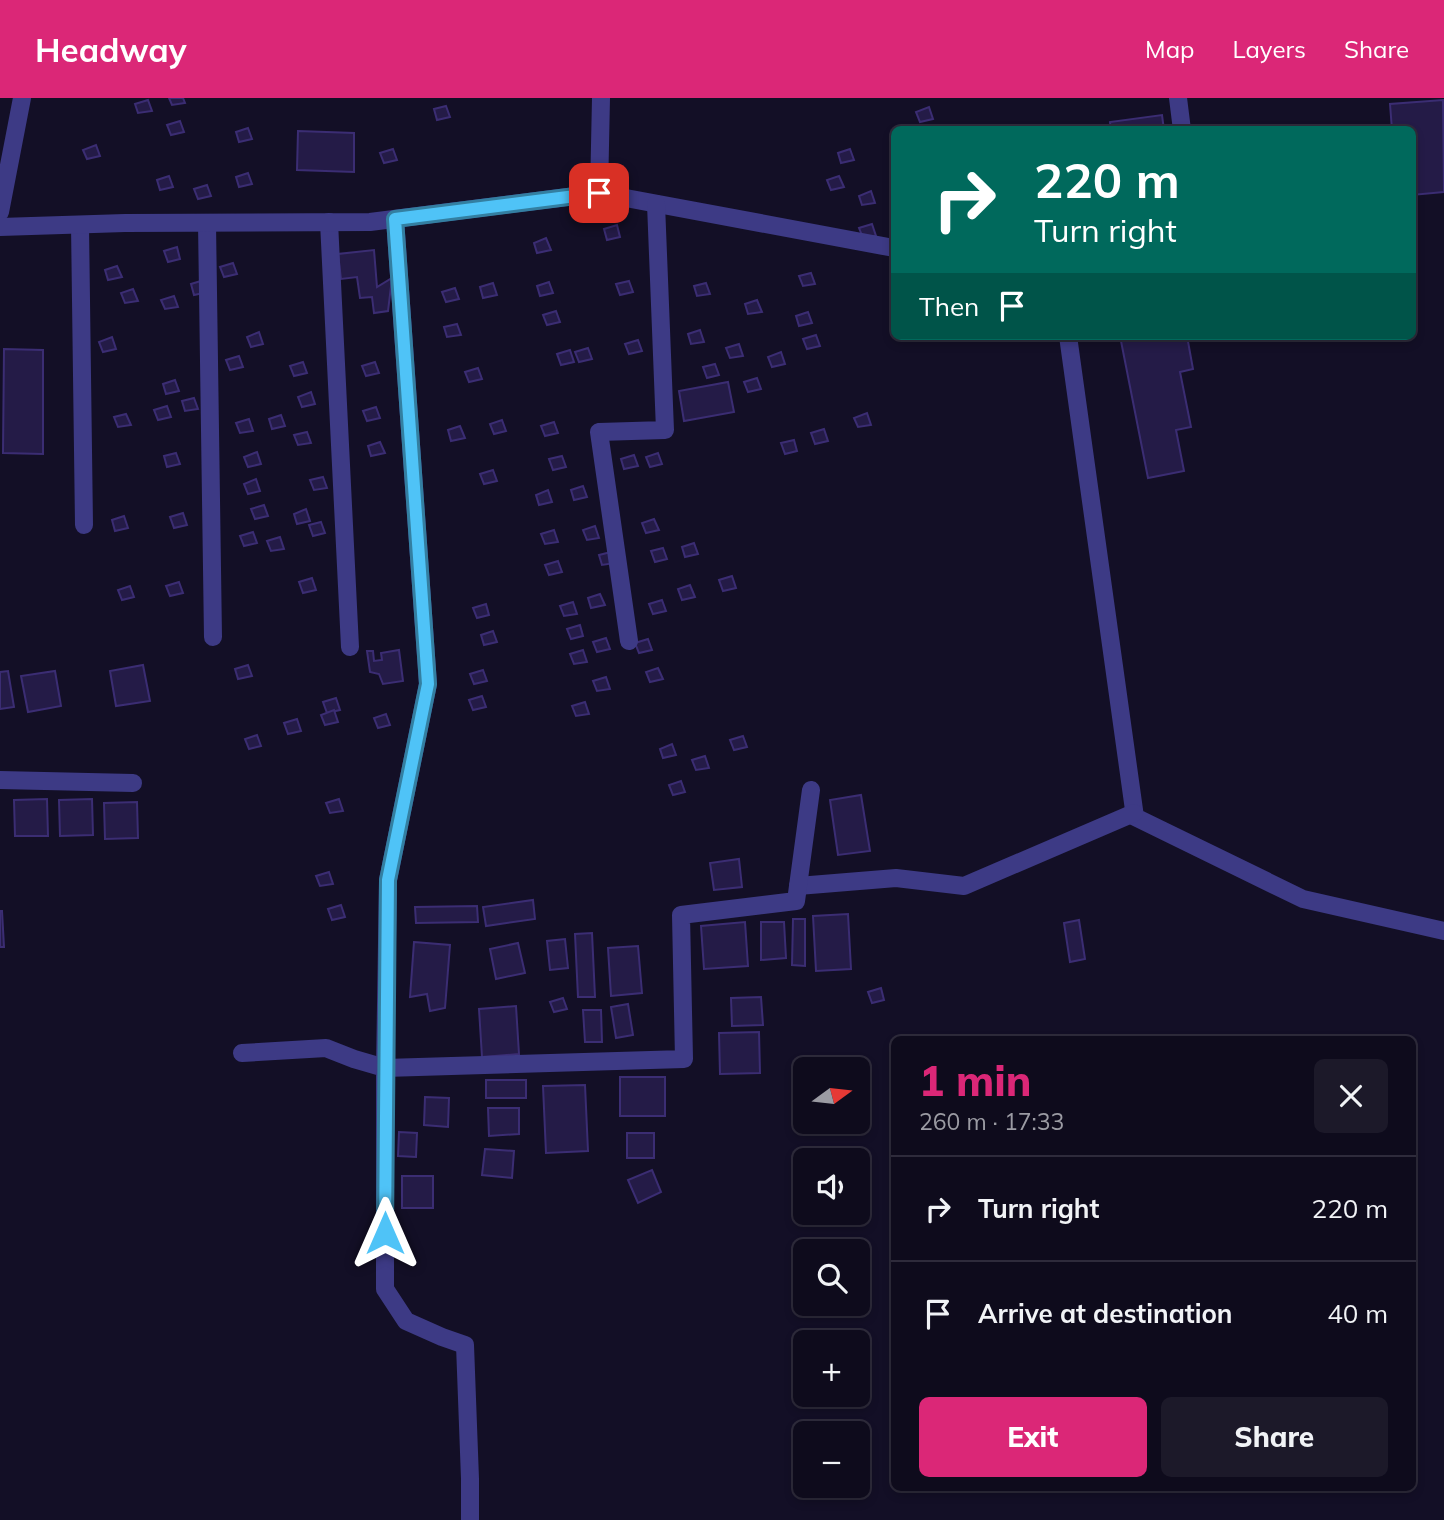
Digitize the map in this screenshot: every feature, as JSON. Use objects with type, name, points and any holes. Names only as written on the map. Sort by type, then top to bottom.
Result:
[{"type":"street","points":[[0,212],[22,98]]},
{"type":"street","points":[[599,193],[601,98]]},
{"type":"street","points":[[1178,98],[1182,126]]},
{"type":"street","points":[[0,227],[370,222],[599,193],[891,247]]},
{"type":"street","points":[[629,641],[599,432],[665,430],[656,204]]},
{"type":"street","points":[[395,219],[428,684],[388,880],[384,1289],[406,1321],[442,1338],[465,1345],[470,1520]]},
{"type":"street","points":[[328,222],[350,646]]},
{"type":"street","points":[[207,223],[213,637]]},
{"type":"street","points":[[80,225],[84,525]]},
{"type":"street","points":[[1069,340],[1135,817],[1303,899],[1444,930]]},
{"type":"street","points":[[0,780],[133,783]]},
{"type":"street","points":[[242,1053],[326,1048],[385,1068],[684,1059],[681,915],[796,901],[811,790]]},
{"type":"street","points":[[798,886],[896,878],[964,886],[1134,813]]},
{"type":"building","points":[[169,98],[183,98],[185,103],[172,105]]},
{"type":"building","points":[[148,100],[152,111],[138,113],[135,104]]},
{"type":"building","points":[[1443,100],[1444,192],[1416,195],[1416,126],[1392,126],[1390,104]]},
{"type":"building","points":[[446,106],[450,117],[437,120],[434,109]]},
{"type":"building","points":[[929,107],[933,119],[920,122],[916,112]]},
{"type":"building","points":[[1162,115],[1163,126],[1110,126],[1110,122]]},
{"type":"building","points":[[180,121],[184,132],[171,135],[167,125]]},
{"type":"building","points":[[248,128],[252,139],[239,142],[236,132]]},
{"type":"building","points":[[298,131],[354,133],[354,172],[297,170]]},
{"type":"building","points":[[96,145],[100,156],[87,159],[83,150]]},
{"type":"building","points":[[393,149],[397,160],[384,163],[380,153]]},
{"type":"building","points":[[850,149],[854,160],[841,163],[838,153]]},
{"type":"building","points":[[248,173],[252,184],[239,187],[236,177]]},
{"type":"building","points":[[169,176],[173,187],[160,190],[157,180]]},
{"type":"building","points":[[839,176],[844,187],[831,190],[827,180]]},
{"type":"building","points":[[207,185],[211,196],[198,199],[194,189]]},
{"type":"building","points":[[871,191],[875,203],[862,205],[859,196]]},
{"type":"building","points":[[872,224],[876,236],[863,238],[859,228]]},
{"type":"building","points":[[617,225],[620,237],[607,240],[604,229]]},
{"type":"building","points":[[546,238],[551,250],[537,253],[534,243]]},
{"type":"building","points":[[177,247],[180,259],[168,262],[164,251]]},
{"type":"building","points":[[374,250],[377,287],[392,278],[388,311],[374,313],[372,297],[360,298],[357,277],[341,279],[338,254]]},
{"type":"building","points":[[233,263],[237,274],[224,277],[220,267]]},
{"type":"building","points":[[117,266],[122,277],[108,280],[105,270]]},
{"type":"building","points":[[811,273],[815,284],[803,286],[799,276]]},
{"type":"building","points":[[204,280],[208,292],[194,295],[191,284]]},
{"type":"building","points":[[629,281],[633,292],[620,295],[616,284]]},
{"type":"building","points":[[549,282],[553,293],[540,296],[537,286]]},
{"type":"building","points":[[493,283],[497,295],[483,298],[480,287]]},
{"type":"building","points":[[706,283],[710,294],[697,296],[694,286]]},
{"type":"building","points":[[455,288],[459,299],[446,302],[442,292]]},
{"type":"building","points":[[133,289],[138,301],[125,303],[121,293]]},
{"type":"building","points":[[174,296],[178,307],[165,309],[161,300]]},
{"type":"building","points":[[757,300],[762,312],[748,314],[745,304]]},
{"type":"building","points":[[556,311],[560,322],[547,325],[543,315]]},
{"type":"building","points":[[808,312],[812,323],[799,326],[796,316]]},
{"type":"building","points":[[457,324],[461,335],[447,337],[444,327]]},
{"type":"building","points":[[700,330],[704,342],[691,344],[688,334]]},
{"type":"building","points":[[259,332],[263,344],[251,347],[247,337]]},
{"type":"building","points":[[816,335],[820,346],[807,349],[803,339]]},
{"type":"building","points":[[112,337],[116,349],[103,352],[99,342]]},
{"type":"building","points":[[638,340],[642,351],[629,354],[625,344]]},
{"type":"building","points":[[1121,340],[1188,340],[1193,369],[1180,372],[1191,427],[1176,430],[1184,471],[1148,478]]},
{"type":"building","points":[[739,344],[743,356],[730,358],[726,348]]},
{"type":"building","points":[[588,348],[592,359],[579,362],[575,352]]},
{"type":"building","points":[[4,349],[43,350],[43,454],[3,453]]},
{"type":"building","points":[[570,350],[574,362],[561,365],[557,354]]},
{"type":"building","points":[[781,352],[785,364],[772,367],[768,357]]},
{"type":"building","points":[[239,356],[243,367],[230,370],[226,360]]},
{"type":"building","points":[[303,362],[307,373],[294,376],[290,366]]},
{"type":"building","points":[[375,362],[379,373],[366,376],[362,366]]},
{"type":"building","points":[[715,364],[719,375],[707,378],[703,367]]},
{"type":"building","points":[[478,368],[482,379],[469,382],[465,372]]},
{"type":"building","points":[[757,378],[761,389],[748,392],[744,382]]},
{"type":"building","points":[[175,380],[179,391],[166,394],[163,384]]},
{"type":"building","points":[[728,382],[734,412],[684,421],[679,391]]},
{"type":"building","points":[[311,392],[315,404],[302,407],[298,397]]},
{"type":"building","points":[[194,398],[198,409],[185,411],[182,401]]},
{"type":"building","points":[[167,406],[171,417],[158,420],[154,410]]},
{"type":"building","points":[[376,407],[380,418],[367,421],[363,411]]},
{"type":"building","points":[[867,413],[871,425],[858,427],[854,418]]},
{"type":"building","points":[[126,414],[131,425],[118,427],[114,417]]},
{"type":"building","points":[[281,415],[285,426],[272,429],[269,419]]},
{"type":"building","points":[[249,419],[253,431],[240,433],[236,423]]},
{"type":"building","points":[[502,420],[506,431],[494,434],[490,424]]},
{"type":"building","points":[[554,422],[558,433],[545,436],[541,426]]},
{"type":"building","points":[[460,426],[465,438],[451,441],[448,430]]},
{"type":"building","points":[[824,429],[828,441],[815,444],[811,433]]},
{"type":"building","points":[[307,432],[311,443],[298,445],[294,435]]},
{"type":"building","points":[[794,440],[797,451],[785,454],[781,443]]},
{"type":"building","points":[[380,442],[385,453],[371,456],[368,446]]},
{"type":"building","points":[[257,452],[261,464],[248,467],[244,457]]},
{"type":"building","points":[[176,453],[180,464],[167,467],[164,456]]},
{"type":"building","points":[[658,453],[662,464],[650,467],[646,457]]},
{"type":"building","points":[[634,455],[638,466],[624,469],[621,459]]},
{"type":"building","points":[[562,456],[566,467],[553,470],[549,459]]},
{"type":"building","points":[[493,470],[497,481],[484,484],[480,474]]},
{"type":"building","points":[[323,477],[327,488],[314,490],[310,480]]},
{"type":"building","points":[[256,479],[260,491],[248,494],[244,484]]},
{"type":"building","points":[[583,486],[587,497],[574,500],[571,490]]},
{"type":"building","points":[[548,490],[552,502],[539,505],[536,495]]},
{"type":"building","points":[[264,505],[268,516],[255,519],[251,509]]},
{"type":"building","points":[[306,509],[310,521],[297,524],[294,514]]},
{"type":"building","points":[[183,513],[187,525],[174,528],[170,517]]},
{"type":"building","points":[[124,516],[128,528],[115,531],[112,520]]},
{"type":"building","points":[[654,519],[659,530],[646,533],[642,523]]},
{"type":"building","points":[[321,522],[325,533],[313,536],[309,525]]},
{"type":"building","points":[[595,526],[599,538],[587,540],[583,530]]},
{"type":"building","points":[[554,530],[558,542],[545,544],[541,534]]},
{"type":"building","points":[[253,532],[257,543],[244,546],[240,536]]},
{"type":"building","points":[[280,537],[284,549],[271,551],[267,541]]},
{"type":"building","points":[[694,543],[698,554],[685,557],[682,547]]},
{"type":"building","points":[[663,548],[667,559],[655,562],[651,551]]},
{"type":"building","points":[[611,552],[615,563],[602,565],[599,555]]},
{"type":"building","points":[[558,561],[562,572],[549,575],[545,565]]},
{"type":"building","points":[[732,576],[736,588],[723,591],[719,580]]},
{"type":"building","points":[[312,578],[316,590],[303,593],[299,582]]},
{"type":"building","points":[[179,582],[183,593],[170,596],[166,586]]},
{"type":"building","points":[[690,585],[695,597],[682,600],[678,589]]},
{"type":"building","points":[[130,586],[134,597],[122,600],[118,590]]},
{"type":"building","points":[[600,594],[605,605],[591,608],[588,598]]},
{"type":"building","points":[[662,600],[666,611],[653,614],[649,604]]},
{"type":"building","points":[[573,602],[577,614],[564,616],[560,606]]},
{"type":"building","points":[[486,604],[489,615],[477,618],[473,608]]},
{"type":"building","points":[[580,625],[583,636],[571,639],[567,629]]},
{"type":"building","points":[[493,631],[497,642],[484,645],[481,635]]},
{"type":"building","points":[[606,638],[610,649],[597,652],[593,642]]},
{"type":"building","points":[[648,639],[652,650],[639,653],[635,643]]},
{"type":"building","points":[[399,650],[403,681],[383,684],[379,674],[370,672],[367,651],[373,651],[374,661],[382,660],[381,653]]},
{"type":"building","points":[[583,650],[587,662],[574,664],[570,654]]},
{"type":"building","points":[[143,665],[150,701],[116,706],[110,671]]},
{"type":"building","points":[[248,665],[252,676],[238,679],[235,669]]},
{"type":"building","points":[[658,668],[663,679],[650,682],[646,672]]},
{"type":"building","points":[[483,670],[487,681],[474,684],[470,674]]},
{"type":"building","points":[[8,671],[14,707],[0,709],[0,672]]},
{"type":"building","points":[[55,671],[61,706],[28,712],[21,676]]},
{"type":"building","points":[[606,677],[610,689],[597,691],[593,681]]},
{"type":"building","points":[[482,696],[486,707],[473,710],[469,700]]},
{"type":"building","points":[[336,698],[340,710],[327,713],[323,702]]},
{"type":"building","points":[[585,702],[589,714],[576,716],[572,706]]},
{"type":"building","points":[[334,710],[338,722],[325,725],[321,715]]},
{"type":"building","points":[[386,714],[390,725],[378,728],[374,718]]},
{"type":"building","points":[[297,719],[301,731],[288,734],[284,723]]},
{"type":"building","points":[[257,735],[261,746],[249,749],[245,739]]},
{"type":"building","points":[[743,736],[747,747],[734,750],[730,740]]},
{"type":"building","points":[[672,744],[676,755],[663,758],[660,749]]},
{"type":"building","points":[[705,756],[709,768],[696,770],[692,760]]},
{"type":"building","points":[[681,781],[685,792],[673,795],[669,785]]},
{"type":"building","points":[[861,795],[870,851],[838,855],[830,800]]},
{"type":"building","points":[[47,799],[48,836],[15,836],[14,800]]},
{"type":"building","points":[[92,799],[93,835],[60,836],[59,800]]},
{"type":"building","points":[[339,799],[343,811],[330,813],[326,803]]},
{"type":"building","points":[[137,802],[138,838],[105,839],[104,803]]},
{"type":"building","points":[[739,859],[742,887],[714,890],[710,863]]},
{"type":"building","points":[[329,872],[333,884],[320,886],[316,876]]},
{"type":"building","points":[[533,900],[535,919],[486,926],[483,907]]},
{"type":"building","points":[[341,905],[345,917],[332,920],[328,909]]},
{"type":"building","points":[[477,906],[478,922],[416,923],[415,907]]},
{"type":"building","points":[[2,911],[4,947],[0,947]]},
{"type":"building","points":[[848,914],[851,969],[816,971],[813,916]]},
{"type":"building","points":[[793,919],[805,919],[805,966],[792,965]]},
{"type":"building","points":[[1079,920],[1085,959],[1070,962],[1064,923]]},
{"type":"building","points":[[745,922],[748,966],[704,969],[701,926]]},
{"type":"building","points":[[761,922],[784,922],[786,958],[761,960]]},
{"type":"building","points":[[592,933],[595,997],[578,997],[575,934]]},
{"type":"building","points":[[565,939],[568,968],[550,970],[547,941]]},
{"type":"building","points":[[414,942],[450,945],[445,1008],[430,1011],[427,994],[410,997]]},
{"type":"building","points":[[518,943],[525,973],[496,979],[490,949]]},
{"type":"building","points":[[638,946],[642,993],[611,996],[608,948]]},
{"type":"building","points":[[881,988],[884,1000],[872,1003],[868,992]]},
{"type":"building","points":[[761,997],[763,1025],[732,1026],[731,998]]},
{"type":"building","points":[[563,998],[567,1009],[554,1012],[550,1002]]},
{"type":"building","points":[[628,1004],[633,1035],[616,1038],[611,1007]]},
{"type":"building","points":[[516,1006],[519,1054],[482,1057],[479,1009]]},
{"type":"building","points":[[583,1010],[601,1010],[602,1042],[585,1042]]},
{"type":"building","points":[[759,1032],[760,1073],[720,1074],[719,1033]]},
{"type":"building","points":[[620,1077],[665,1077],[665,1116],[620,1116]]},
{"type":"building","points":[[486,1080],[526,1080],[526,1098],[486,1098]]},
{"type":"building","points":[[585,1085],[588,1151],[546,1153],[543,1086]]},
{"type":"building","points":[[425,1097],[449,1098],[448,1127],[424,1125]]},
{"type":"building","points":[[488,1108],[519,1108],[519,1134],[489,1136]]},
{"type":"building","points":[[399,1132],[417,1133],[416,1157],[398,1156]]},
{"type":"building","points":[[627,1133],[654,1133],[654,1158],[627,1158]]},
{"type":"building","points":[[485,1149],[514,1151],[512,1178],[482,1175]]},
{"type":"building","points":[[652,1170],[661,1192],[638,1203],[628,1180]]},
{"type":"building","points":[[402,1176],[433,1176],[433,1208],[402,1208]]},
{"type":"route","points":[[385,1233],[388,880],[428,684],[395,219],[599,193]]}]
